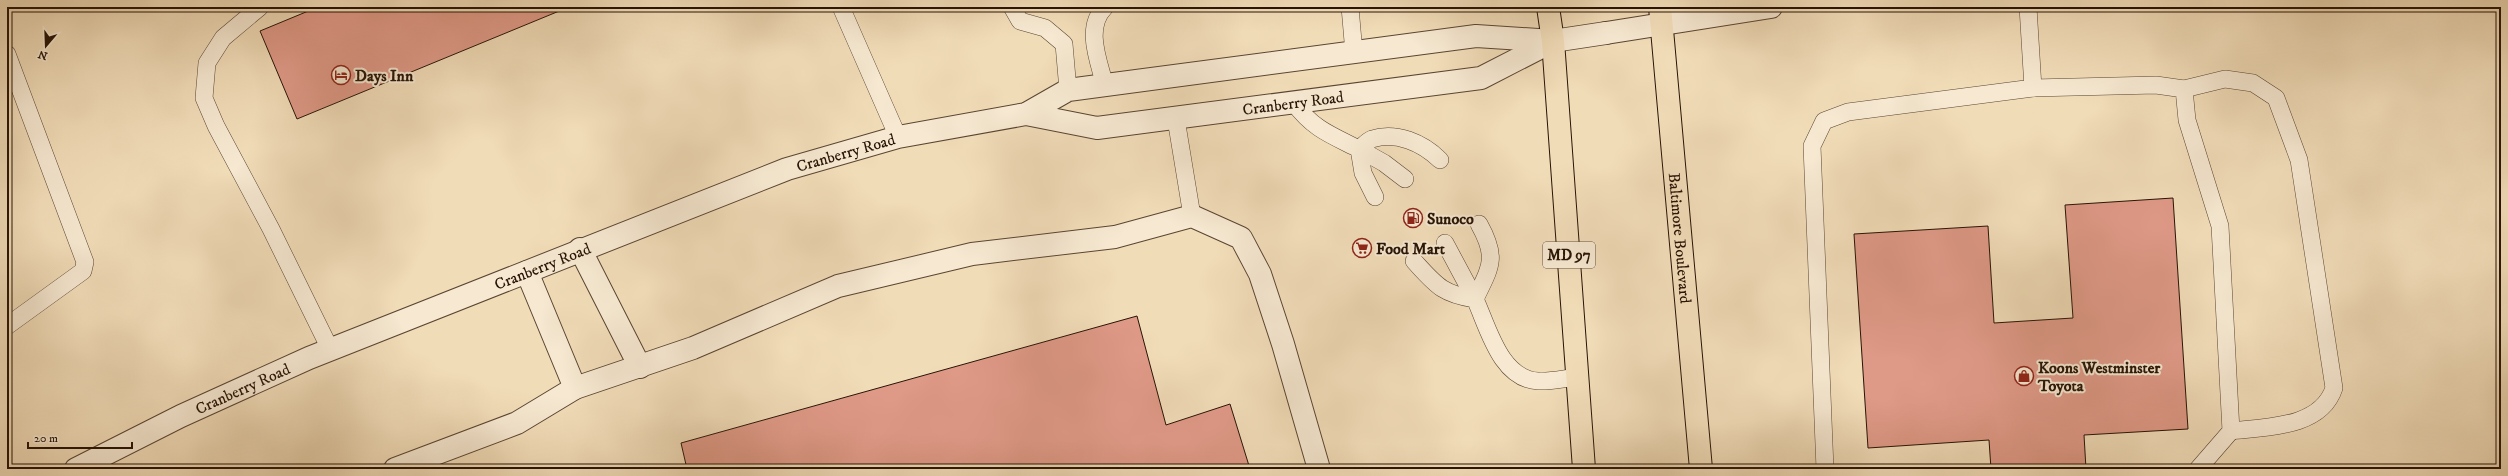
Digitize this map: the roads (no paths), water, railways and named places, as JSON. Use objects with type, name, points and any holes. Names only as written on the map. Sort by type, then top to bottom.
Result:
[{"type":"highway","name":"MD 97","points":[[1548,7],[1553,41],[1579,377],[1584,469]]},
{"type":"highway","name":"Baltimore Boulevard","points":[[1661,15],[1701,469]]},
{"type":"street","name":"Cranberry Road","points":[[76,469],[181,416],[330,349],[527,272],[580,249],[787,169],[898,137],[1026,114],[1068,90],[1476,36],[1553,41],[1606,33],[1661,15],[1771,7]]},
{"type":"street","name":"Cranberry Road","points":[[1026,114],[1097,128],[1176,119],[1481,78],[1553,41]]},
{"type":"street","points":[[395,469],[517,423],[575,388],[640,367],[838,286],[972,254],[1116,237],[1192,216],[1241,238],[1260,274],[1284,344],[1319,469]]},
{"type":"street","points":[[580,249],[640,367]]},
{"type":"street","points":[[527,272],[575,388]]},
{"type":"lane","points":[[260,7],[223,38],[207,63],[204,98],[216,126],[271,229],[330,349]]},
{"type":"lane","points":[[841,7],[898,137]]},
{"type":"lane","points":[[1012,7],[1020,21],[1045,28],[1064,44],[1068,90]]},
{"type":"lane","points":[[1105,7],[1101,10],[1093,36],[1105,86]]},
{"type":"lane","points":[[1350,7],[1354,53]]},
{"type":"lane","points":[[2028,7],[2032,88]]},
{"type":"lane","points":[[7,54],[85,262],[83,271],[7,326]]},
{"type":"lane","points":[[1826,469],[1812,146],[1824,121],[1848,112],[2032,88],[2156,85],[2184,89],[2225,79],[2253,83],[2276,98],[2299,160],[2334,388],[2330,400],[2322,408],[2305,418],[2280,425],[2231,431],[2198,469]]},
{"type":"lane","points":[[2184,89],[2187,120],[2220,226],[2231,431]]},
{"type":"lane","points":[[1294,103],[1306,120],[1384,163],[1405,179]]},
{"type":"lane","points":[[1176,119],[1192,216]]},
{"type":"lane","points":[[1360,149],[1371,139],[1393,137],[1415,141],[1440,160]]},
{"type":"lane","points":[[1360,149],[1363,173],[1375,197]]},
{"type":"lane","points":[[1475,299],[1489,270],[1491,250],[1479,224]]},
{"type":"lane","points":[[1445,243],[1475,299],[1497,350],[1507,364],[1522,377],[1538,381],[1579,377]]},
{"type":"lane","points":[[1414,261],[1435,284],[1452,295],[1475,299]]},
{"type":"place","name":"Days Inn","points":[[341,75]]},
{"type":"place","name":"Sunoco","points":[[1413,218]]},
{"type":"place","name":"Food Mart","points":[[1362,248]]},
{"type":"place","name":"Koons Westminster Toyota","points":[[2024,376]]}]
